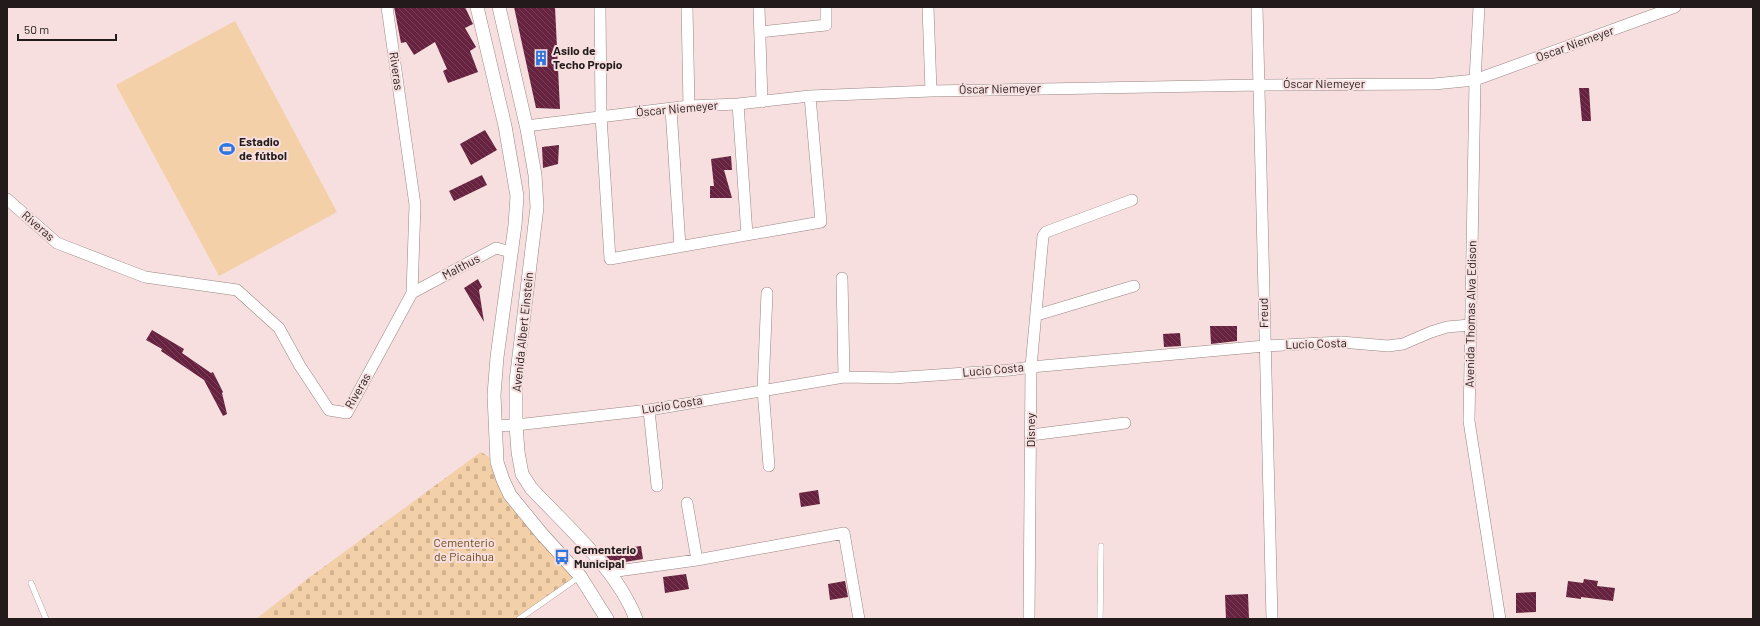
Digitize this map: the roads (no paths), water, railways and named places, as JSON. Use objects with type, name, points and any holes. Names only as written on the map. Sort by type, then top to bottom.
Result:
[{"type":"street","name":"Riveras","points":[[7,200],[57,243],[145,277],[237,290],[279,328],[300,366],[329,410],[347,413],[412,293],[415,205],[387,7]]},
{"type":"street","name":"Avenida Albert Einstein","points":[[477,7],[505,126],[517,196],[497,357],[494,395],[497,462],[510,495],[541,533],[580,576],[607,619]]},
{"type":"street","name":"Avenida Albert Einstein","points":[[499,7],[526,126],[535,175],[537,207],[516,381],[516,425],[518,452],[522,474],[531,488],[610,572],[624,593],[636,619]]},
{"type":"street","points":[[600,7],[601,116],[610,259],[821,222],[810,96]]},
{"type":"street","points":[[687,7],[689,106]]},
{"type":"street","points":[[759,7],[762,102]]},
{"type":"street","points":[[760,32],[826,25],[826,7]]},
{"type":"street","points":[[928,7],[930,91]]},
{"type":"street","name":"Freud","points":[[1257,7],[1272,619]]},
{"type":"street","name":"Avenida Thomas Alva Edison","points":[[1479,7],[1475,80],[1469,421],[1500,619]]},
{"type":"street","name":"Oscar Niemeyer","points":[[1475,80],[1675,7]]},
{"type":"street","name":"Óscar Niemeyer","points":[[526,126],[689,106],[738,104],[810,96],[930,91],[1259,84],[1434,84],[1475,80]]},
{"type":"street","points":[[738,104],[747,235]]},
{"type":"street","points":[[671,109],[680,247]]},
{"type":"street","name":"Disney","points":[[1029,619],[1032,367],[1043,236],[1046,232],[1132,200]]},
{"type":"street","name":"Malthus","points":[[412,293],[496,248],[511,252]]},
{"type":"street","points":[[842,278],[844,377]]},
{"type":"street","points":[[1037,315],[1134,286]]},
{"type":"street","points":[[767,294],[763,390],[769,466]]},
{"type":"street","name":"Lucio Costa","points":[[495,426],[649,410],[844,377],[893,378],[1010,370],[1265,346],[1341,342],[1388,346],[1403,344],[1447,327],[1470,325]]},
{"type":"street","points":[[649,410],[657,486]]},
{"type":"street","points":[[1031,435],[1125,423]]},
{"type":"street","points":[[687,503],[697,560]]},
{"type":"street","points":[[610,572],[697,560],[844,533],[859,619]]},
{"type":"lane","points":[[1100,619],[1101,546]]},
{"type":"lane","points":[[519,619],[580,576]]},
{"type":"lane","points":[[31,582],[46,619]]},
{"type":"place","name":"Asilo de Techo Propio","points":[[541,58]]},
{"type":"place","name":"Estadio de fútbol","points":[[227,149]]},
{"type":"place","name":"Cementerio Municipal","points":[[562,557]]},
{"type":"park label","name":"Cementerio de Picaihua","points":[[464,550]]}]
